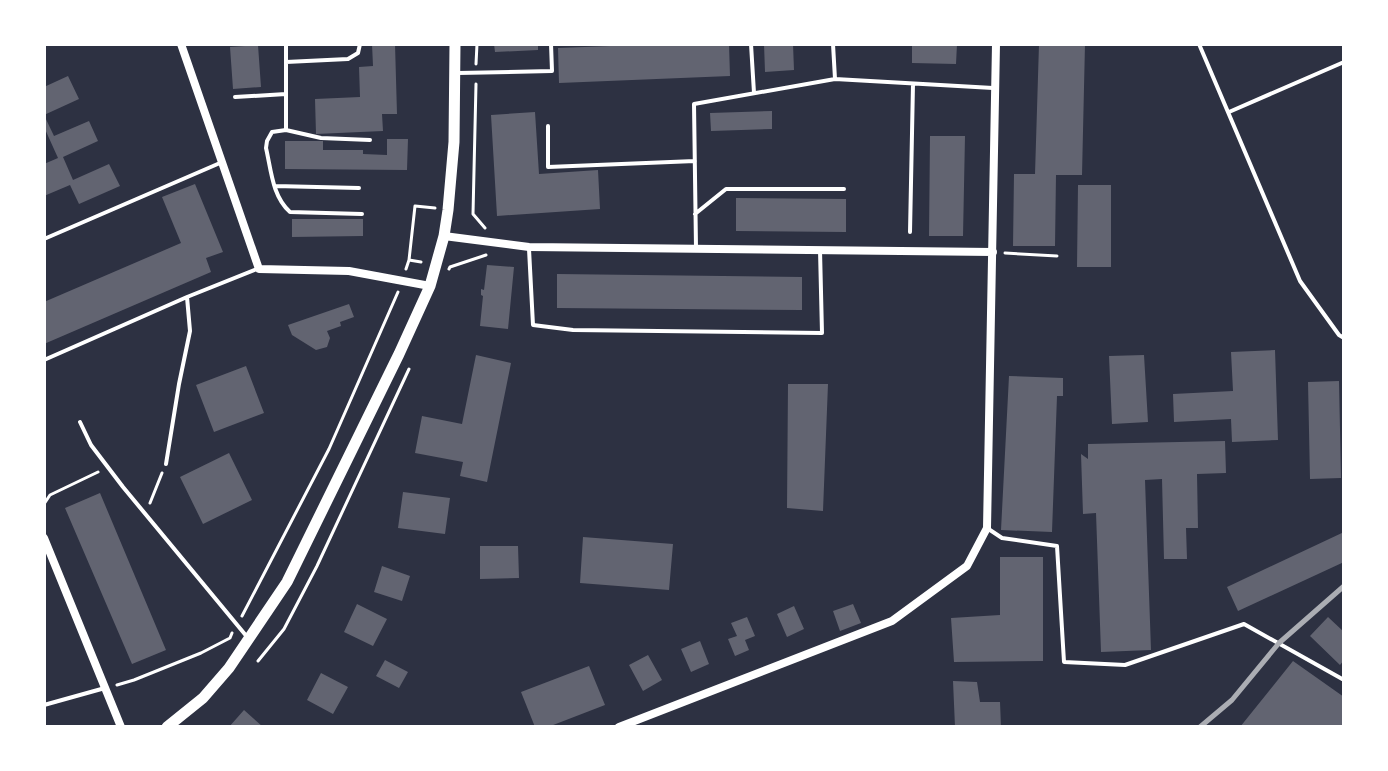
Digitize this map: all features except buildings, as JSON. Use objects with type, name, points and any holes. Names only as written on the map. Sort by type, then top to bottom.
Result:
[{"type":"street","points":[[181,44],[259,269],[349,271],[430,286]]},
{"type":"street","points":[[167,727],[203,698],[229,668],[287,582],[430,286],[444,236],[454,142],[455,44]]},
{"type":"street","points":[[619,727],[643,723],[892,621],[967,566],[987,528],[996,44]]},
{"type":"street","points":[[444,236],[529,247],[993,252]]},
{"type":"street","points":[[44,538],[121,727]]},
{"type":"lane","points":[[286,44],[286,130]]},
{"type":"lane","points":[[286,62],[348,59],[358,53],[360,44]]},
{"type":"lane","points":[[455,73],[552,71],[551,44]]},
{"type":"lane","points":[[751,44],[754,93]]},
{"type":"lane","points":[[833,44],[835,79]]},
{"type":"lane","points":[[1199,44],[1300,281],[1344,338]]},
{"type":"lane","points":[[1228,112],[1344,62]]},
{"type":"lane","points":[[696,248],[694,104],[835,79],[996,89]]},
{"type":"lane","points":[[910,232],[913,84]]},
{"type":"lane","points":[[235,97],[286,94]]},
{"type":"lane","points":[[548,126],[548,167],[695,161]]},
{"type":"lane","points":[[362,214],[290,212],[275,186],[266,148],[272,132],[286,130],[321,138],[370,140]]},
{"type":"lane","points":[[44,239],[222,162]]},
{"type":"lane","points":[[275,186],[359,188]]},
{"type":"lane","points":[[695,214],[726,189],[844,189]]},
{"type":"lane","points":[[529,247],[533,325],[573,330],[822,333],[820,249]]},
{"type":"lane","points":[[44,360],[259,269]]},
{"type":"lane","points":[[166,464],[190,331],[187,297]]},
{"type":"lane","points":[[80,422],[84,433],[108,467],[249,640]]},
{"type":"lane","points":[[987,528],[1002,538],[1057,546],[1064,662],[1125,665],[1244,624],[1344,680]]},
{"type":"lane","points":[[44,705],[105,688]]},
{"type":"path","points":[[477,44],[473,214],[487,230]]},
{"type":"path","points":[[105,688],[134,680],[230,638],[329,449],[402,281],[409,260],[415,206],[435,208]]},
{"type":"path","points":[[993,252],[1057,256]]},
{"type":"path","points":[[444,281],[450,267],[486,255]]},
{"type":"path","points":[[409,260],[425,262]]},
{"type":"path","points":[[258,661],[284,629],[317,566],[412,361]]},
{"type":"path","points":[[145,514],[166,464]]},
{"type":"path","points":[[44,504],[58,490],[108,467]]},
{"type":"railway","points":[[1200,727],[1232,700],[1279,643],[1344,586]]}]
